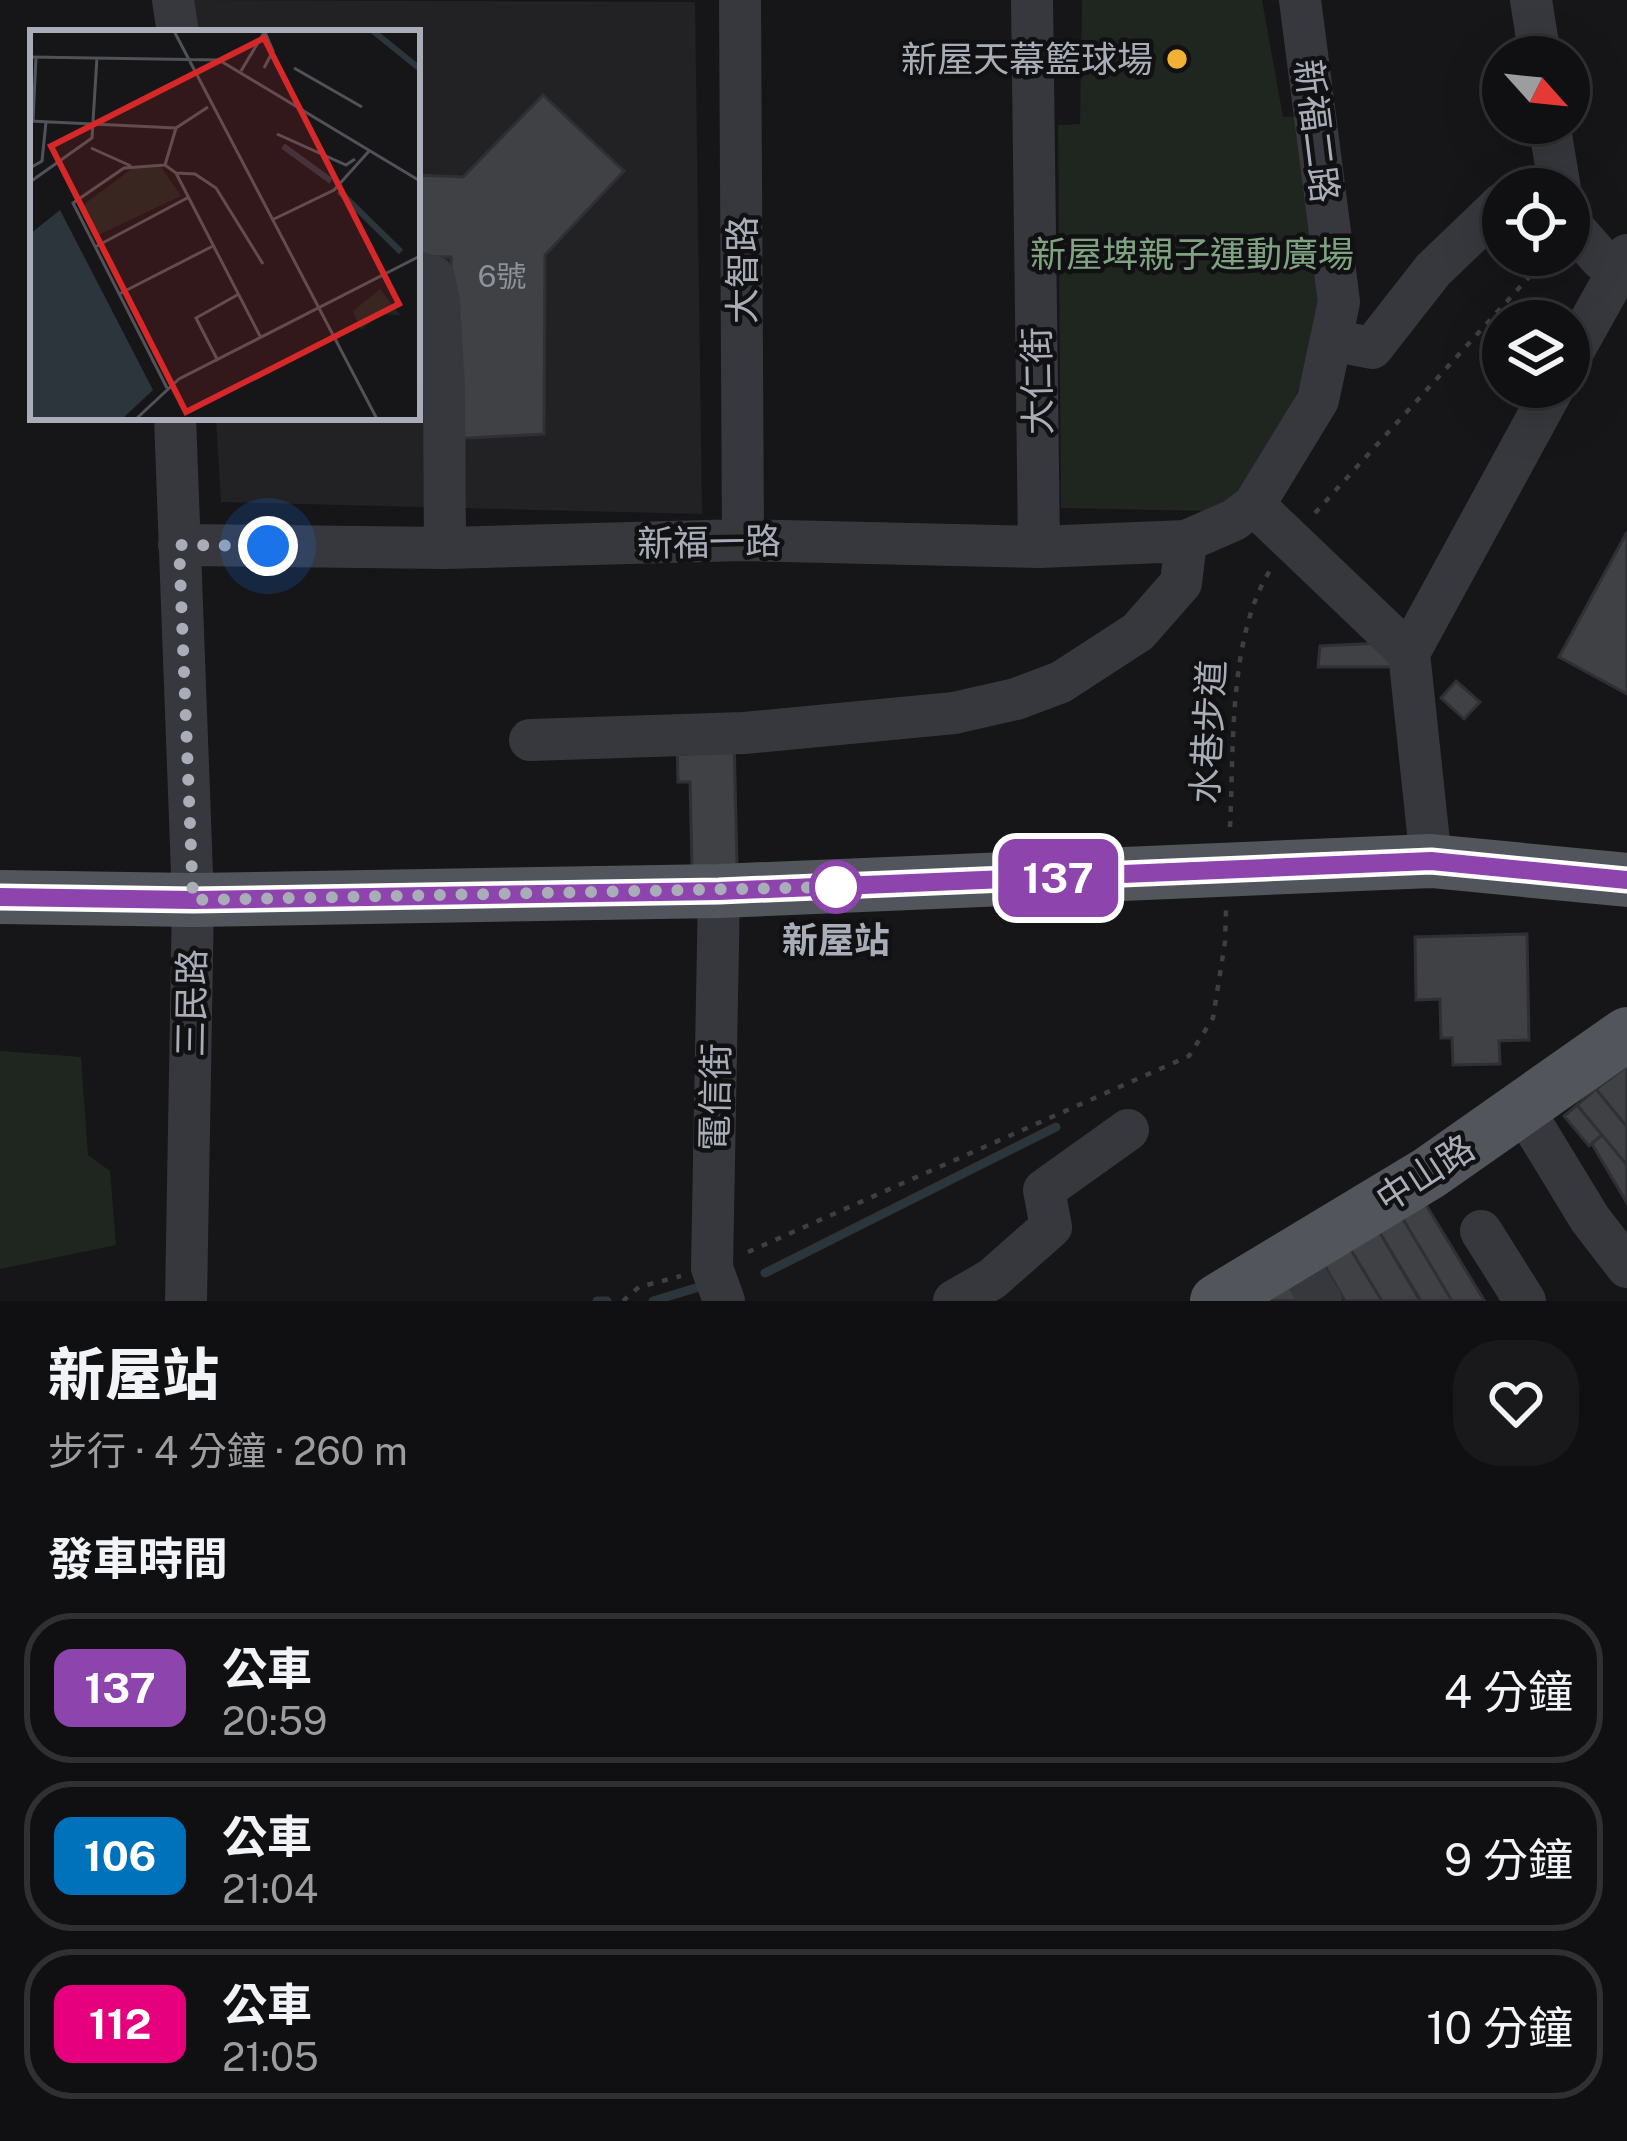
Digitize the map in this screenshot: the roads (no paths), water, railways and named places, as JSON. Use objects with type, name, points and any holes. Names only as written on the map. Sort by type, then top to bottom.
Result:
[{"type":"main road","points":[[0,897],[193,900],[719,891],[1431,861],[1627,880]]},
{"type":"main road","name":"中山路","points":[[1216,1301],[1429,1173],[1627,1034]]},
{"type":"street","points":[[173,0],[178,30]]},
{"type":"street","name":"大智路","points":[[740,0],[743,540]]},
{"type":"street","name":"大仁街","points":[[1032,0],[1039,547]]},
{"type":"street","name":"新福二路","points":[[1244,513],[1318,400],[1339,302],[1300,0]]},
{"type":"street","points":[[1531,0],[1537,36]]},
{"type":"street","points":[[1331,340],[1372,348],[1433,270],[1482,223]]},
{"type":"street","points":[[1590,247],[1601,259],[1624,265],[1590,323]]},
{"type":"street","points":[[420,273],[434,277],[439,302],[446,548]]},
{"type":"street","points":[[1431,861],[1409,652],[1543,408]]},
{"type":"street","name":"三民路","points":[[175,420],[193,900],[186,1301]]},
{"type":"street","points":[[1244,513],[1290,540],[1409,652]]},
{"type":"street","name":"新福一路","points":[[179,545],[446,548],[743,540],[1039,547],[1186,541],[1244,513]]},
{"type":"street","points":[[530,740],[744,733],[954,713],[1016,699],[1061,682],[1138,632],[1180,583],[1186,541]]},
{"type":"street","name":"電信街","points":[[718,1285],[719,891]]},
{"type":"street","points":[[1523,1109],[1590,1219],[1627,1267]]},
{"type":"street","points":[[954,1301],[992,1279],[1051,1227],[1044,1190],[1128,1130]]},
{"type":"street","points":[[1481,1231],[1526,1301]]},
{"type":"street","points":[[1293,1255],[1321,1301]]},
{"type":"waterway","points":[[765,1273],[1056,1127]]},
{"type":"waterway","points":[[653,1301],[699,1287]]},
{"type":"waterway","points":[[597,1301],[607,1301]]},
{"type":"place","name":"新屋天幕籃球場","points":[[1177,59]]},
{"type":"place","name":"新屋站","points":[[836,887]]},
{"type":"park label","name":"新屋埤親子運動廣場","points":[[1192,254]]}]
